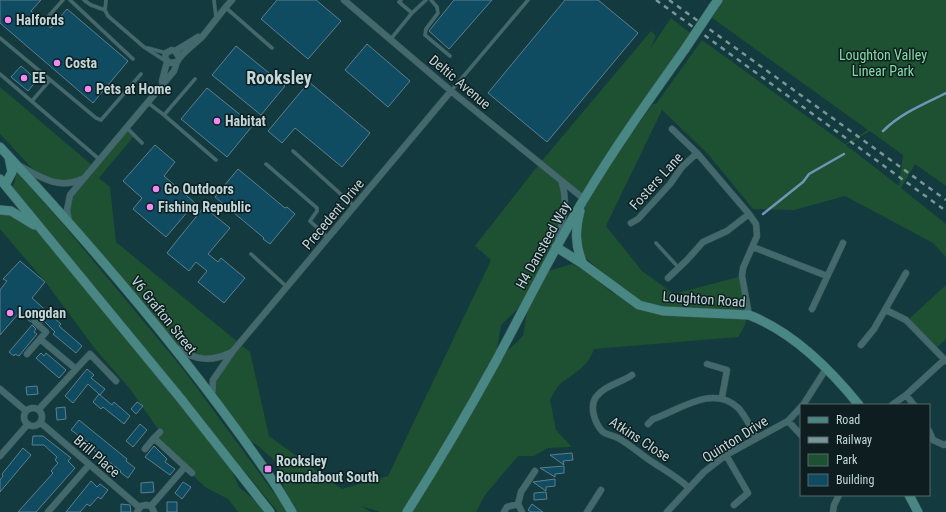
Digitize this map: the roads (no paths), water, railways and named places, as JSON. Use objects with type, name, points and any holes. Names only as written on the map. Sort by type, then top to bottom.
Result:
[{"type":"street","points":[[167,62],[174,63],[189,50],[232,0]]},
{"type":"street","name":"Deltic Avenue","points":[[344,0],[451,91],[584,199]]},
{"type":"street","name":"H4 Dansteed Way","points":[[407,512],[452,438],[556,247],[584,199],[613,152],[716,4]]},
{"type":"street","points":[[161,84],[167,62],[165,58],[166,53],[170,50],[184,47],[208,28]]},
{"type":"street","points":[[69,222],[67,210],[70,195],[161,84],[174,71],[178,59],[175,50]]},
{"type":"street","name":"Precedent Drive","points":[[212,397],[213,380],[233,351],[451,91]]},
{"type":"street","name":"Fosters Lane","points":[[672,129],[697,153],[750,214],[756,224],[757,236],[743,268],[742,276],[749,315]]},
{"type":"street","name":"V6 Grafton Street","points":[[0,147],[69,222],[171,344],[269,475],[292,512]]},
{"type":"street","name":"Fosters Lane","points":[[631,223],[638,219],[670,184],[682,167],[697,153]]},
{"type":"street","points":[[8,156],[11,176],[2,185],[46,235],[270,512]]},
{"type":"street","points":[[16,164],[50,182],[68,183],[84,178]]},
{"type":"street","points":[[556,247],[566,210],[566,196],[562,182]]},
{"type":"street","points":[[583,264],[578,251],[576,237],[577,222],[584,199]]},
{"type":"street","points":[[0,210],[11,211],[46,235]]},
{"type":"street","points":[[668,278],[703,242],[727,231],[750,214]]},
{"type":"street","points":[[812,309],[843,243]]},
{"type":"street","name":"Loughton Road","points":[[556,247],[583,264],[639,305],[663,312],[749,315],[762,320],[794,341],[826,369],[858,404]]},
{"type":"street","points":[[753,247],[828,276]]},
{"type":"street","points":[[861,345],[874,329],[886,310],[906,273]]},
{"type":"street","points":[[886,310],[906,320],[945,361],[893,404]]},
{"type":"street","points":[[27,354],[46,332],[35,322]]},
{"type":"street","points":[[40,339],[76,369]]},
{"type":"street","name":"Precedent Drive","points":[[171,344],[188,354],[205,359],[216,360],[233,351]]},
{"type":"street","points":[[39,409],[95,349]]},
{"type":"street","points":[[90,354],[116,381]]},
{"type":"street","points":[[707,364],[727,370],[722,397]]},
{"type":"street","points":[[804,404],[826,369]]},
{"type":"street","name":"Atkins Close","points":[[632,375],[623,382],[606,388],[595,398],[594,410],[596,423],[604,433],[617,437],[627,443],[653,462],[676,476],[688,487]]},
{"type":"street","points":[[0,389],[26,411]]},
{"type":"street","points":[[906,395],[913,404]]},
{"type":"street","points":[[648,424],[653,419],[702,399],[722,397],[737,407],[756,438]]},
{"type":"street","points":[[26,411],[33,408],[39,409]]},
{"type":"street","name":"Quinton Drive","points":[[667,512],[688,487],[704,472],[726,455],[788,421],[800,408]]},
{"type":"street","points":[[26,411],[24,420],[33,426],[41,423],[43,417],[39,409]]},
{"type":"street","points":[[788,421],[800,434]]},
{"type":"street","name":"Brill Place","points":[[41,423],[138,510]]},
{"type":"street","points":[[0,456],[28,424]]},
{"type":"street","points":[[144,449],[160,432]]},
{"type":"street","points":[[930,433],[933,440],[944,445],[946,444]]},
{"type":"street","points":[[154,438],[192,473]]},
{"type":"street","points":[[726,455],[749,495],[734,505]]},
{"type":"street","points":[[48,512],[89,465]]},
{"type":"street","points":[[138,510],[143,505],[152,509],[185,467]]},
{"type":"street","points":[[522,512],[518,504],[521,492],[535,471]]},
{"type":"street","points":[[586,512],[601,490]]},
{"type":"street","points":[[833,512],[834,505],[838,496]]},
{"type":"street","points":[[910,496],[918,512]]},
{"type":"street","points":[[504,512],[507,507],[518,504]]},
{"type":"lane","points":[[46,18],[63,0]]},
{"type":"lane","points":[[70,0],[133,59]]},
{"type":"lane","points":[[84,0],[91,5],[106,10]]},
{"type":"lane","points":[[106,0],[106,10],[108,16],[144,47],[167,62]]},
{"type":"lane","points":[[214,0],[216,17]]},
{"type":"lane","points":[[401,0],[399,2],[412,13]]},
{"type":"lane","points":[[390,40],[412,13],[426,0]]},
{"type":"lane","points":[[431,0],[437,7],[438,13],[426,30],[425,35],[450,56]]},
{"type":"lane","points":[[451,91],[528,0]]},
{"type":"lane","points":[[225,7],[272,48]]},
{"type":"lane","points":[[0,38],[96,118],[101,120],[141,74]]},
{"type":"lane","points":[[144,47],[166,53]]},
{"type":"lane","points":[[0,74],[99,159]]},
{"type":"lane","points":[[164,115],[195,79]]},
{"type":"lane","points":[[32,101],[50,80]]},
{"type":"lane","points":[[147,102],[216,160]]},
{"type":"lane","points":[[126,127],[142,143]]},
{"type":"lane","points":[[293,151],[355,207]]},
{"type":"lane","points":[[266,164],[317,208],[317,211],[310,221],[328,238]]},
{"type":"lane","points":[[656,243],[678,267]]},
{"type":"lane","points":[[251,254],[287,287]]},
{"type":"waterway","points":[[883,131],[905,114],[946,93]]},
{"type":"waterway","points":[[763,214],[803,182],[809,174],[844,154]]},
{"type":"railway","points":[[656,0],[946,211]]},
{"type":"railway","points":[[669,0],[946,200]]},
{"type":"place","name":"Halfords","points":[[8,20]]},
{"type":"place","name":"Costa","points":[[57,63]]},
{"type":"place","name":"EE","points":[[24,78]]},
{"type":"place","name":"Pets at Home","points":[[88,89]]},
{"type":"place","name":"Habitat","points":[[217,121]]},
{"type":"place","name":"Go Outdoors","points":[[156,189]]},
{"type":"place","name":"Fishing Republic","points":[[150,207]]},
{"type":"place","name":"Longdan","points":[[10,313]]},
{"type":"place","name":"Rooksley Roundabout South","points":[[268,469]]},
{"type":"district","name":"Rooksley","points":[[279,78]]},
{"type":"park label","name":"Loughton Valley Linear Park","points":[[883,64]]}]
